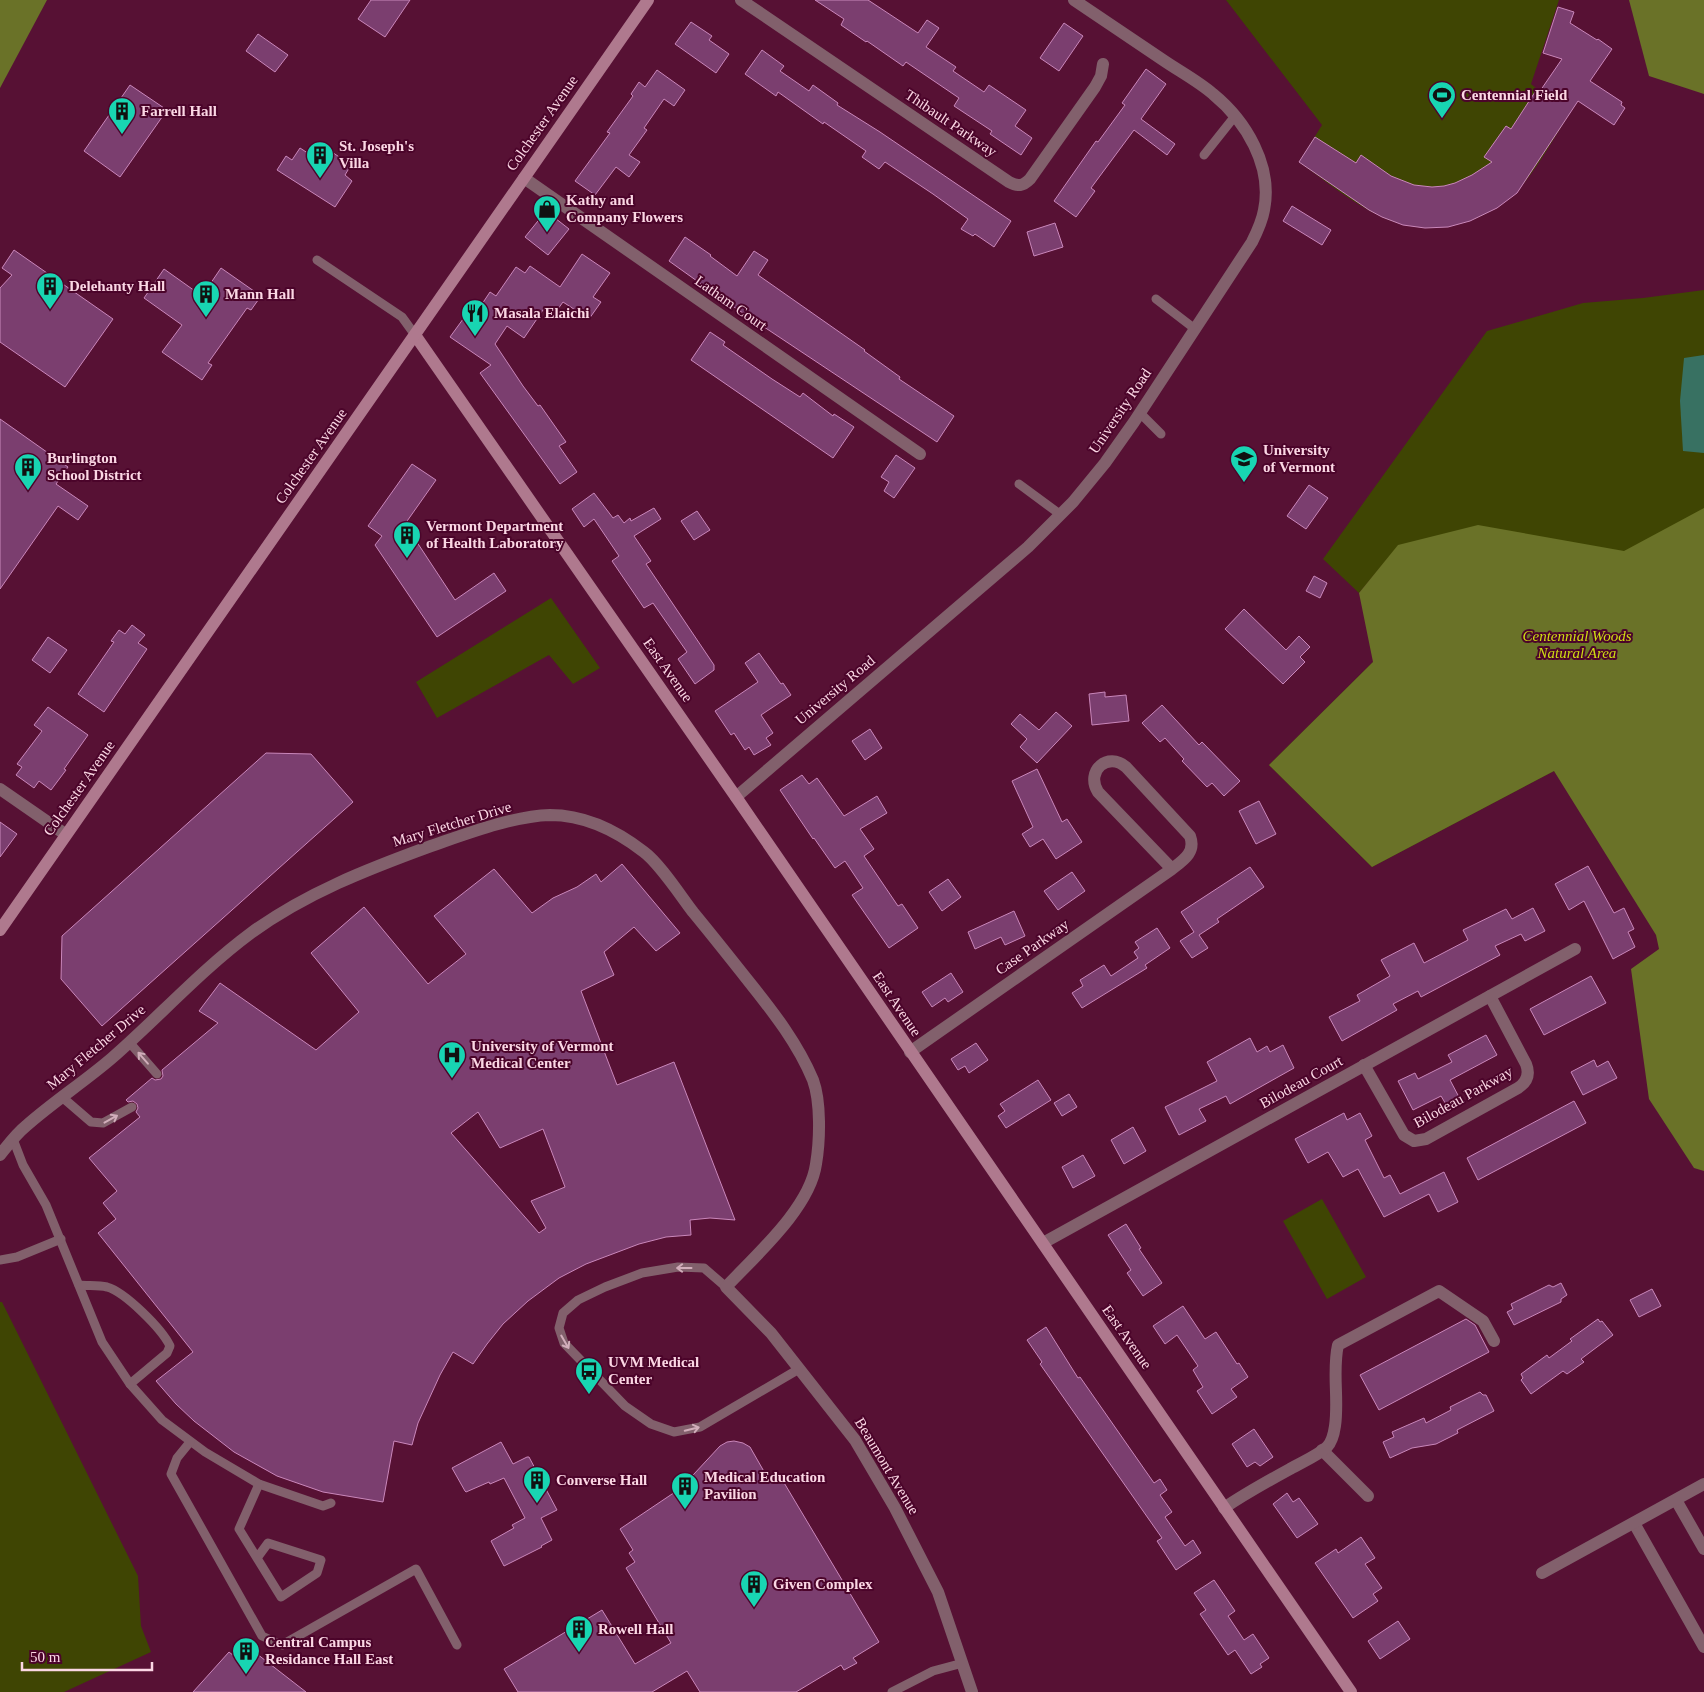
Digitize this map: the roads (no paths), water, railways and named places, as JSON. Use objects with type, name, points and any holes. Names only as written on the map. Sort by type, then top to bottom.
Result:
[{"type":"main road","name":"Colchester Avenue","points":[[0,930],[415,335],[645,1]]},
{"type":"main road","name":"East Avenue","points":[[415,335],[736,796],[1351,1692]]},
{"type":"street","name":"Thibault Parkway","points":[[742,0],[1009,182],[1017,185],[1025,184],[1030,179],[1096,88],[1103,64]]},
{"type":"street","name":"University Road","points":[[736,796],[1028,547],[1061,515],[1105,463],[1140,413],[1252,242],[1264,210],[1266,191],[1264,172],[1249,134],[1212,92],[1074,0]]},
{"type":"street","name":"Latham Court","points":[[524,178],[920,454]]},
{"type":"street","name":"Case Parkway","points":[[910,1052],[1172,868],[1189,854],[1192,847],[1190,836],[1123,765],[1113,761],[1103,763],[1094,774],[1096,789],[1172,868]]},
{"type":"street","points":[[0,789],[66,834]]},
{"type":"street","name":"Mary Fletcher Drive","points":[[0,1155],[6,1140],[93,1075],[210,966],[252,933],[292,906],[332,884],[368,869],[505,822],[550,815],[586,820],[615,831],[648,855],[781,1022],[804,1060],[814,1084],[818,1119],[814,1174],[794,1212],[726,1287]]},
{"type":"street","name":"Bilodeau Court","points":[[1042,1243],[1575,949]]},
{"type":"street","name":"Bilodeau Parkway","points":[[1364,1065],[1404,1135],[1414,1141],[1426,1140],[1518,1088],[1526,1080],[1528,1072],[1526,1064],[1490,996]]},
{"type":"street","name":"Beaumont Avenue","points":[[726,1287],[771,1333],[855,1440],[895,1508],[938,1592],[972,1692]]},
{"type":"street","points":[[1224,1508],[1245,1493],[1328,1446],[1333,1436],[1335,1424],[1335,1357],[1338,1345],[1439,1291],[1483,1322],[1494,1341]]},
{"type":"street","points":[[1322,1450],[1368,1496]]},
{"type":"street","points":[[1542,1573],[1704,1484]]},
{"type":"street","points":[[1676,1500],[1704,1549]]},
{"type":"street","points":[[1634,1523],[1704,1647]]},
{"type":"lane","points":[[1204,155],[1235,116]]},
{"type":"lane","points":[[316,260],[402,317],[415,335]]},
{"type":"lane","points":[[1156,299],[1195,329]]},
{"type":"lane","points":[[1140,413],[1161,434]]},
{"type":"lane","points":[[1019,484],[1061,515]]},
{"type":"lane","points":[[129,1042],[157,1074]]},
{"type":"lane","points":[[62,1097],[91,1122],[103,1123],[132,1107]]},
{"type":"lane","points":[[6,1140],[46,1205],[102,1342],[130,1384],[162,1420],[190,1442],[259,1484],[323,1506],[331,1503]]},
{"type":"lane","points":[[0,1260],[17,1257],[61,1239]]},
{"type":"lane","points":[[726,1287],[704,1268],[678,1267],[642,1273],[604,1287],[578,1300],[563,1313],[559,1328],[564,1343],[625,1406],[651,1424],[674,1432],[700,1427],[799,1369]]},
{"type":"lane","points":[[79,1285],[107,1287],[122,1294],[154,1324],[167,1340],[170,1346],[167,1353],[130,1384]]},
{"type":"lane","points":[[190,1442],[177,1458],[170,1474],[262,1636],[282,1645],[416,1569],[457,1645]]},
{"type":"lane","points":[[257,1558],[268,1543],[321,1560],[318,1574],[281,1597],[238,1529],[259,1484]]},
{"type":"lane","points":[[892,1692],[933,1671],[963,1663]]},
{"type":"place","name":"Centennial Field","points":[[1442,119]]},
{"type":"place","name":"Farrell Hall","points":[[122,135]]},
{"type":"place","name":"St. Joseph's Villa","points":[[320,179]]},
{"type":"place","name":"Kathy and Company Flowers","points":[[547,233]]},
{"type":"place","name":"Delehanty Hall","points":[[50,310]]},
{"type":"place","name":"Mann Hall","points":[[206,318]]},
{"type":"place","name":"Masala Elaichi","points":[[475,337]]},
{"type":"place","name":"University of Vermont","points":[[1244,483]]},
{"type":"place","name":"Burlington School District","points":[[28,491]]},
{"type":"place","name":"Vermont Department of Health Laboratory","points":[[407,559]]},
{"type":"place","name":"University of Vermont Medical Center","points":[[452,1079]]},
{"type":"place","name":"UVM Medical Center","points":[[589,1395]]},
{"type":"place","name":"Converse Hall","points":[[537,1504]]},
{"type":"place","name":"Medical Education Pavilion","points":[[685,1510]]},
{"type":"place","name":"Given Complex","points":[[754,1608]]},
{"type":"place","name":"Rowell Hall","points":[[579,1653]]},
{"type":"place","name":"Central Campus Residance Hall East","points":[[246,1675]]},
{"type":"park label","name":"Centennial Woods Natural Area","points":[[1577,644]]}]
